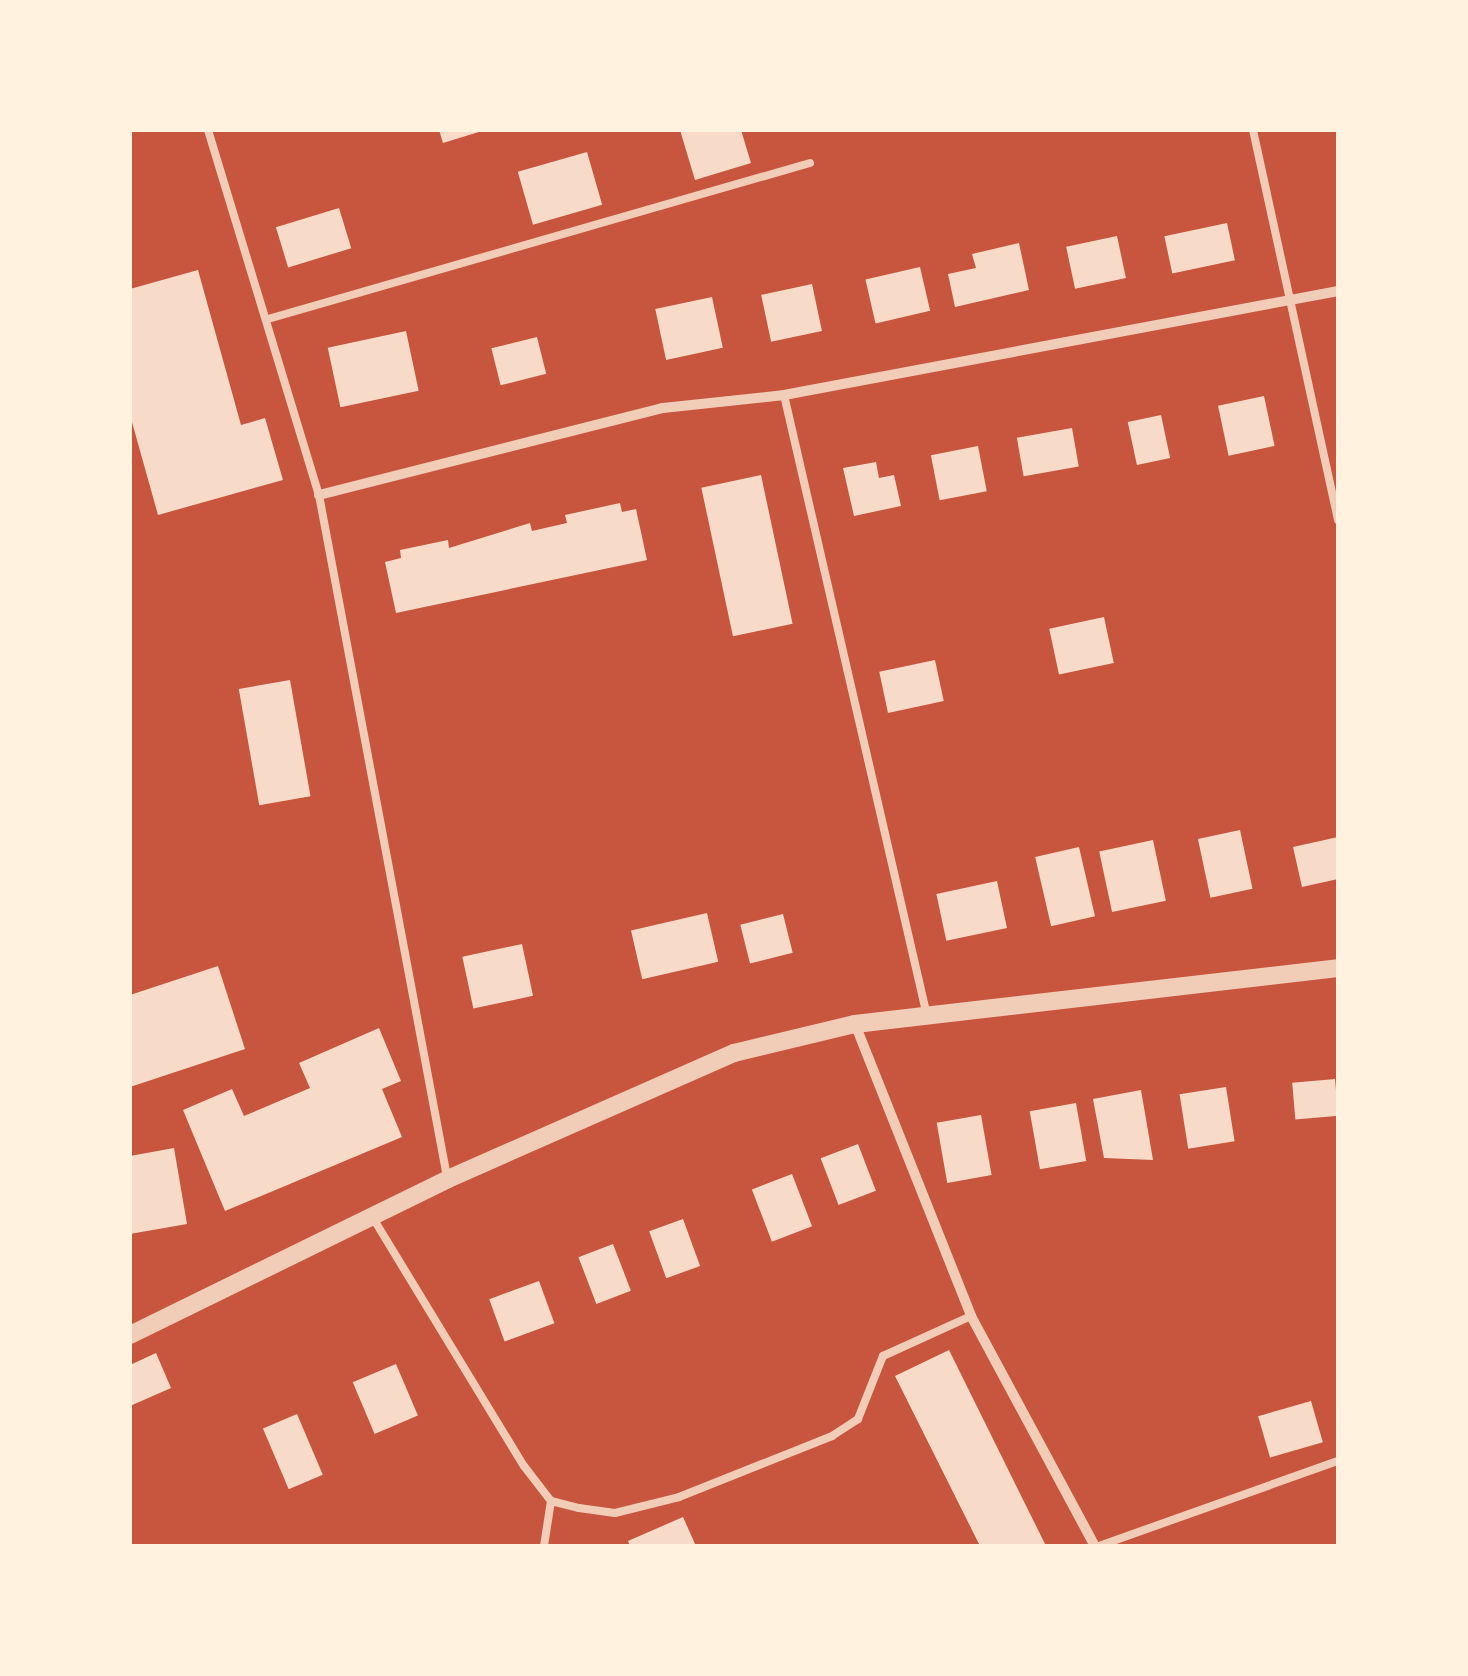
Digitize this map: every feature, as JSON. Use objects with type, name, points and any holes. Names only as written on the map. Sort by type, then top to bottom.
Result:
[{"type":"street","points":[[319,495],[663,408],[784,395],[1338,291]]},
{"type":"street","points":[[130,1335],[448,1179],[734,1053],[855,1024],[1338,968]]},
{"type":"street","points":[[855,1024],[971,1316],[1097,1546]]},
{"type":"lane","points":[[208,130],[319,495],[448,1179]]},
{"type":"lane","points":[[1254,130],[1294,298],[1338,520]]},
{"type":"lane","points":[[268,319],[810,162]]},
{"type":"lane","points":[[784,395],[927,1016]]},
{"type":"lane","points":[[373,1218],[435,1325],[552,1501],[544,1546]]},
{"type":"lane","points":[[552,1501],[615,1513],[760,1469],[858,1419],[883,1356],[971,1316]]},
{"type":"lane","points":[[1097,1546],[1338,1460]]},
{"type":"building","points":[[439,130],[482,130],[482,131],[443,143]]},
{"type":"building","points":[[680,130],[741,130],[751,163],[695,180]]},
{"type":"building","points":[[587,152],[602,205],[533,225],[518,172]]},
{"type":"building","points":[[339,208],[351,248],[288,267],[276,227]]},
{"type":"building","points":[[1227,223],[1235,260],[1172,273],[1164,236]]},
{"type":"building","points":[[1117,236],[1126,278],[1075,289],[1066,247]]},
{"type":"building","points":[[1019,243],[1029,290],[955,307],[948,274],[976,268],[972,254]]},
{"type":"building","points":[[920,267],[930,311],[876,323],[865,280]]},
{"type":"building","points":[[198,270],[241,425],[265,418],[283,480],[158,515],[130,415],[130,289]]},
{"type":"building","points":[[812,284],[822,331],[771,342],[761,295]]},
{"type":"building","points":[[712,297],[723,348],[666,360],[655,309]]},
{"type":"building","points":[[406,331],[419,391],[340,407],[328,348]]},
{"type":"building","points":[[537,337],[546,374],[501,385],[491,348]]},
{"type":"building","points":[[1264,396],[1275,446],[1229,456],[1218,406]]},
{"type":"building","points":[[1161,415],[1170,458],[1137,465],[1128,422]]},
{"type":"building","points":[[1072,428],[1079,466],[1024,476],[1017,438]]},
{"type":"building","points":[[978,446],[987,491],[940,500],[931,455]]},
{"type":"building","points":[[876,462],[879,478],[894,475],[901,506],[854,516],[843,468]]},
{"type":"building","points":[[761,475],[793,624],[733,636],[701,488]]},
{"type":"building","points":[[620,503],[622,512],[636,509],[647,560],[396,613],[385,562],[401,558],[400,550],[448,540],[449,548],[530,523],[532,531],[567,523],[565,515]]},
{"type":"building","points":[[1104,617],[1114,663],[1059,675],[1049,629]]},
{"type":"building","points":[[935,660],[944,701],[888,713],[879,672]]},
{"type":"building","points":[[290,680],[310,796],[259,805],[239,689]]},
{"type":"building","points":[[1240,830],[1252,889],[1210,898],[1198,839]]},
{"type":"building","points":[[1338,837],[1338,879],[1302,887],[1293,847]]},
{"type":"building","points":[[1153,840],[1166,901],[1112,912],[1099,851]]},
{"type":"building","points":[[1079,847],[1095,916],[1051,926],[1035,857]]},
{"type":"building","points":[[997,881],[1007,928],[946,941],[936,894]]},
{"type":"building","points":[[707,913],[718,962],[642,979],[631,931]]},
{"type":"building","points":[[783,914],[793,953],[750,963],[740,925]]},
{"type":"building","points":[[522,944],[533,996],[473,1009],[462,957]]},
{"type":"building","points":[[218,966],[245,1049],[130,1087],[130,995]]},
{"type":"building","points":[[379,1028],[401,1081],[382,1089],[402,1137],[225,1211],[183,1110],[232,1089],[244,1116],[310,1088],[299,1063]]},
{"type":"building","points":[[1335,1079],[1338,1116],[1295,1120],[1292,1083]]},
{"type":"building","points":[[1226,1087],[1235,1141],[1188,1149],[1180,1094]]},
{"type":"building","points":[[1141,1090],[1153,1160],[1104,1158],[1093,1099]]},
{"type":"building","points":[[1076,1103],[1086,1161],[1040,1169],[1030,1111]]},
{"type":"building","points":[[981,1115],[992,1175],[947,1183],[937,1123]]},
{"type":"building","points":[[858,1144],[876,1191],[839,1205],[821,1158]]},
{"type":"building","points":[[174,1148],[187,1224],[130,1234],[130,1156]]},
{"type":"building","points":[[792,1174],[812,1226],[772,1242],[752,1189]]},
{"type":"building","points":[[683,1219],[700,1266],[666,1278],[649,1231]]},
{"type":"building","points":[[613,1244],[631,1291],[596,1304],[578,1257]]},
{"type":"building","points":[[539,1281],[554,1323],[505,1341],[489,1299]]},
{"type":"building","points":[[949,1350],[1046,1546],[980,1546],[895,1376]]},
{"type":"building","points":[[156,1353],[171,1388],[130,1406],[130,1365]]},
{"type":"building","points":[[396,1364],[418,1416],[375,1434],[353,1382]]},
{"type":"building","points":[[1311,1401],[1323,1442],[1270,1457],[1258,1416]]},
{"type":"building","points":[[297,1414],[323,1475],[289,1489],[263,1428]]},
{"type":"building","points":[[683,1517],[696,1546],[630,1546],[628,1541]]}]
